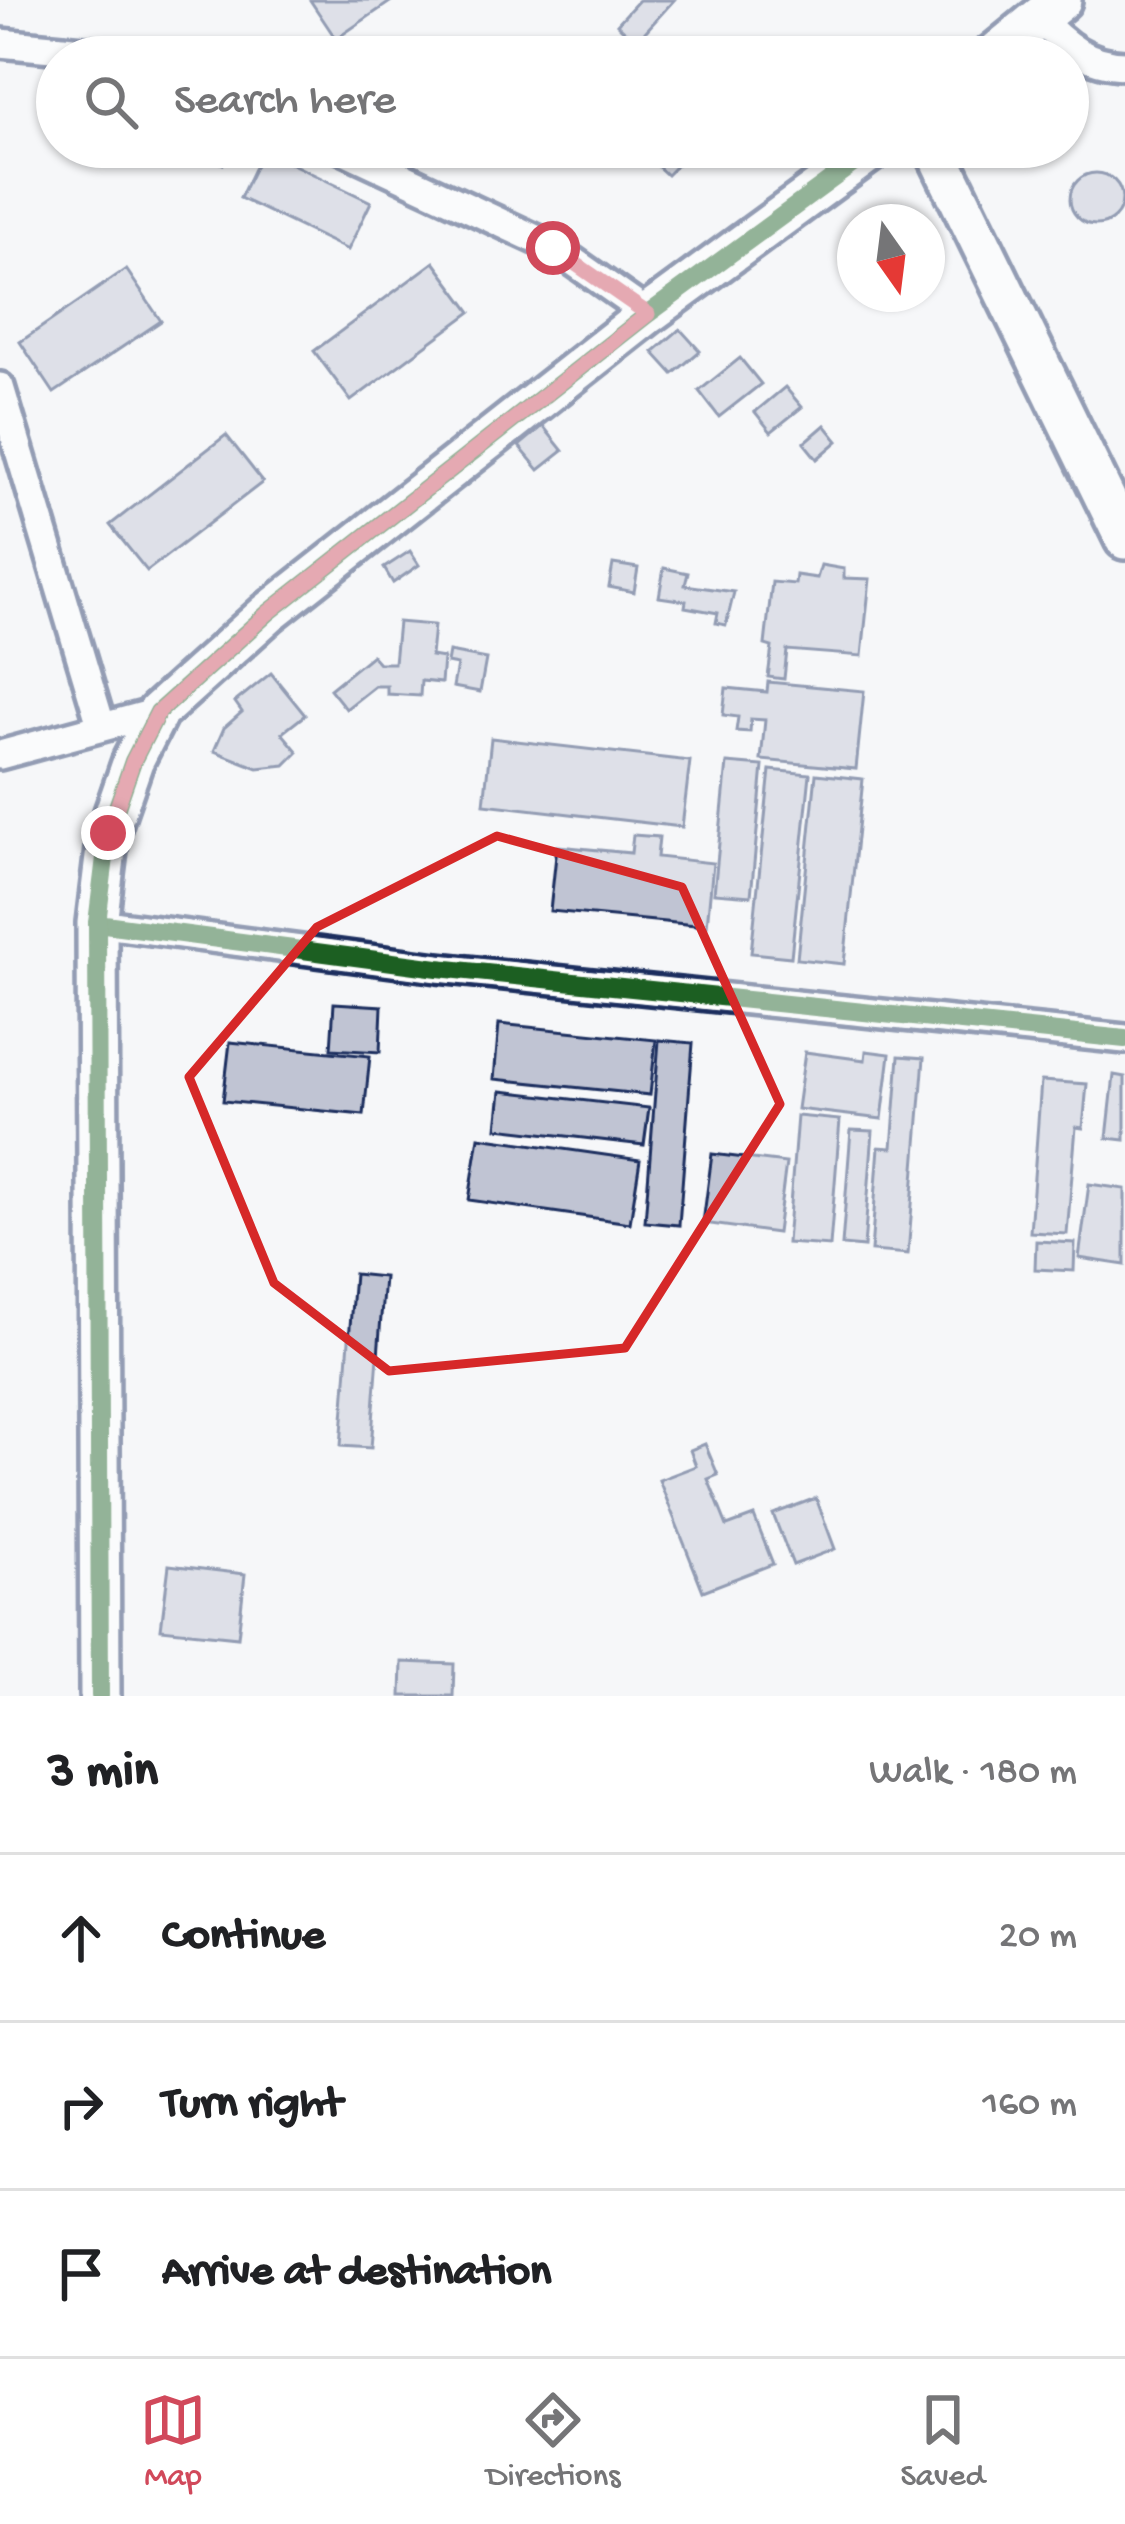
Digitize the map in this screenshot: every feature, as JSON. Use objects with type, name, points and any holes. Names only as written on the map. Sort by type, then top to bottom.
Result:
[{"type":"street","points":[[1017,36],[1050,9]]},
{"type":"street","points":[[0,43],[36,46]]},
{"type":"street","points":[[1089,59],[1125,65]]},
{"type":"street","points":[[383,168],[553,248],[648,314]]},
{"type":"street","points":[[100,1696],[97,923],[108,833],[133,761],[158,712],[268,613],[648,314],[847,168]]},
{"type":"street","points":[[944,168],[1125,539]]},
{"type":"street","points":[[0,387],[101,725]]},
{"type":"street","points":[[0,754],[158,712]]},
{"type":"street","points":[[97,923],[438,968],[1125,1040]]},
{"type":"highlighted area","points":[[497,836],[682,887],[780,1104],[625,1348],[389,1371],[274,1283],[189,1077],[317,927]]},
{"type":"building","points":[[310,0],[393,0],[340,36],[334,36]]},
{"type":"building","points":[[639,0],[674,0],[641,36],[630,36],[617,24]]},
{"type":"building","points":[[254,168],[300,168],[371,202],[348,250],[240,198]]},
{"type":"building","points":[[1096,173],[1114,181],[1122,199],[1114,217],[1096,225],[1078,217],[1070,199],[1078,181]]},
{"type":"building","points":[[434,262],[471,312],[351,401],[314,351]]},
{"type":"building","points":[[126,269],[161,321],[54,393],[20,342]]},
{"type":"building","points":[[680,329],[700,351],[673,374],[653,352]]},
{"type":"building","points":[[740,358],[761,384],[719,417],[699,391]]},
{"type":"building","points":[[785,387],[802,407],[771,432],[755,412]]},
{"type":"building","points":[[825,425],[838,441],[817,459],[804,443]]},
{"type":"building","points":[[543,426],[563,451],[539,470],[519,446]]},
{"type":"building","points":[[226,435],[263,482],[147,571],[110,525]]},
{"type":"building","points":[[410,551],[419,565],[393,583],[384,568]]},
{"type":"building","points":[[613,564],[638,568],[634,592],[609,587]]},
{"type":"building","points":[[821,565],[844,569],[844,578],[870,579],[862,656],[787,650],[784,679],[768,677],[772,647],[765,645],[772,582],[795,584],[796,575],[817,578]]},
{"type":"building","points":[[664,568],[688,573],[685,585],[734,592],[726,625],[716,623],[718,613],[659,597]]},
{"type":"building","points":[[398,622],[434,625],[431,656],[443,658],[441,683],[421,681],[420,696],[387,694],[387,686],[375,686],[346,709],[330,689],[372,655],[379,663],[394,663]]},
{"type":"building","points":[[449,652],[486,659],[480,692],[453,687],[457,665],[447,663]]},
{"type":"building","points":[[271,673],[305,715],[282,733],[298,752],[285,765],[258,768],[214,751],[224,728],[242,712],[235,702]]},
{"type":"building","points":[[768,682],[864,691],[856,769],[761,760],[765,720],[751,719],[750,732],[736,731],[738,717],[723,715],[726,688],[767,692]]},
{"type":"building","points":[[491,738],[690,761],[682,827],[484,804]]},
{"type":"building","points":[[727,763],[763,766],[751,896],[714,893]]},
{"type":"building","points":[[770,770],[810,774],[791,957],[751,953]]},
{"type":"building","points":[[816,774],[863,779],[844,964],[797,959]]},
{"type":"building","points":[[633,835],[659,837],[657,857],[713,863],[707,926],[550,911],[557,846],[631,853]]},
{"type":"building","points":[[334,1003],[382,1006],[380,1052],[331,1049]]},
{"type":"building","points":[[499,1024],[656,1040],[650,1095],[494,1079]]},
{"type":"building","points":[[659,1040],[693,1043],[679,1225],[645,1222]]},
{"type":"building","points":[[230,1042],[370,1056],[364,1115],[223,1101]]},
{"type":"building","points":[[866,1051],[890,1054],[882,1119],[797,1109],[805,1052],[865,1060]]},
{"type":"building","points":[[899,1056],[924,1058],[908,1254],[871,1251],[879,1147],[892,1148]]},
{"type":"building","points":[[1114,1075],[1125,1077],[1125,1140],[1107,1138]]},
{"type":"building","points":[[1041,1081],[1087,1084],[1083,1128],[1076,1127],[1067,1234],[1030,1232]]},
{"type":"building","points":[[501,1091],[649,1108],[644,1145],[497,1128]]},
{"type":"building","points":[[797,1116],[840,1120],[830,1246],[787,1243]]},
{"type":"building","points":[[851,1130],[873,1131],[864,1247],[842,1245]]},
{"type":"building","points":[[479,1137],[640,1160],[630,1223],[469,1200]]},
{"type":"building","points":[[712,1154],[786,1163],[777,1233],[703,1223]]},
{"type":"building","points":[[1089,1184],[1125,1189],[1125,1265],[1079,1258]]},
{"type":"building","points":[[1036,1241],[1075,1243],[1074,1271],[1035,1269]]},
{"type":"building","points":[[354,1274],[384,1277],[371,1448],[341,1446]]},
{"type":"building","points":[[705,1444],[718,1475],[708,1479],[727,1526],[754,1516],[773,1564],[703,1591],[659,1480],[696,1466],[690,1450]]},
{"type":"building","points":[[816,1498],[835,1549],[793,1565],[773,1514]]},
{"type":"building","points":[[169,1565],[245,1574],[238,1637],[161,1629]]},
{"type":"building","points":[[402,1662],[454,1664],[453,1696],[401,1696]]},
{"type":"cycle path","points":[[100,1696],[97,923],[108,833],[133,761],[158,712],[268,613],[648,314],[847,168]]},
{"type":"cycle path","points":[[97,923],[438,968],[1125,1039]]},
{"type":"route","points":[[108,833],[133,761],[158,712],[268,613],[648,314],[553,248]]}]
